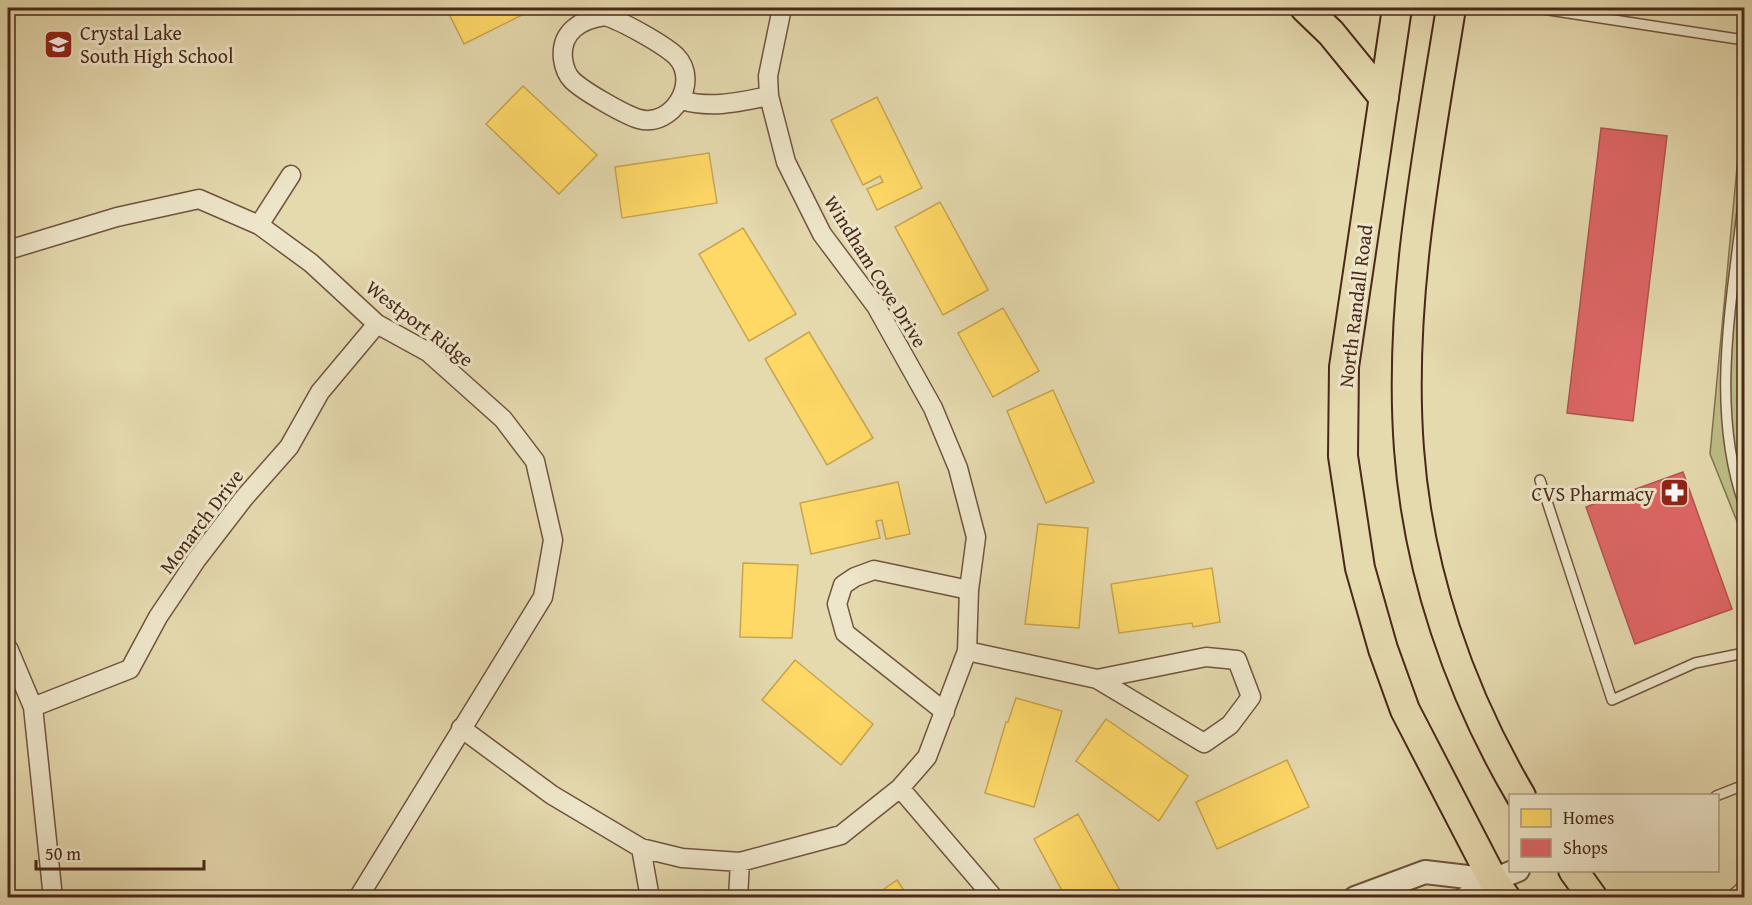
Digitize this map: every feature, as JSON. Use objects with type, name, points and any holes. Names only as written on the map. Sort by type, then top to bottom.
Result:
[{"type":"main road","points":[[1305,8],[1331,33],[1384,98]]},
{"type":"main road","name":"North Randall Road","points":[[1397,8],[1344,367],[1343,456],[1360,568],[1383,650],[1405,710],[1506,882]]},
{"type":"main road","points":[[1451,8],[1427,163],[1410,303],[1407,398],[1409,450],[1426,563],[1447,633],[1482,726],[1520,794]]},
{"type":"main road","points":[[1574,872],[1593,897]]},
{"type":"street","name":"Windham Cove Drive","points":[[461,728],[552,795],[641,848],[682,858],[740,862],[841,835],[900,789],[927,757],[967,651],[969,591],[976,537],[958,468],[933,408],[876,306],[822,234],[786,162],[769,96],[768,76],[782,8]]},
{"type":"street","points":[[605,16],[619,20],[676,56],[684,70],[685,85],[681,99],[672,111],[658,118],[643,120],[629,116],[572,80],[564,66],[562,52],[567,37],[576,25],[590,18],[605,16]]},
{"type":"street","points":[[681,99],[699,105],[724,105],[769,96]]},
{"type":"street","points":[[259,225],[291,175]]},
{"type":"street","name":"Westport Ridge","points":[[8,250],[117,217],[199,199],[259,225],[311,262],[377,324],[428,352],[503,419],[535,461],[554,540],[543,597],[358,897]]},
{"type":"street","name":"Monarch Drive","points":[[33,707],[130,669],[158,617],[197,559],[244,498],[289,447],[320,392],[377,324]]},
{"type":"street","points":[[945,712],[844,633],[837,604],[843,585],[855,577],[874,570],[969,591]]},
{"type":"street","points":[[8,648],[33,707],[53,897]]},
{"type":"street","points":[[967,651],[1097,679],[1204,743],[1230,725],[1251,697],[1237,660],[1206,657],[1097,679]]},
{"type":"street","points":[[900,789],[994,897]]},
{"type":"street","points":[[641,848],[651,897]]},
{"type":"street","points":[[738,897],[740,862]]},
{"type":"street","points":[[1355,897],[1425,872],[1506,882]]},
{"type":"street","points":[[1466,897],[1506,882]]},
{"type":"lane","points":[[1536,8],[1744,40]]},
{"type":"lane","points":[[1744,195],[1727,342],[1726,414],[1733,473],[1744,505]]},
{"type":"lane","points":[[1540,480],[1612,700],[1695,663],[1744,653]]},
{"type":"lane","points":[[1719,794],[1744,785]]},
{"type":"lane","points":[[1729,897],[1744,885]]},
{"type":"shaded area","points":[[1744,93],[1744,539],[1710,454]]},
{"type":"building: Homes","points":[[446,8],[536,8],[464,44]]},
{"type":"building: Homes","points":[[523,86],[597,155],[559,194],[486,124]]},
{"type":"building: Homes","points":[[877,97],[922,188],[877,210],[867,189],[883,182],[880,176],[863,185],[831,120]]},
{"type":"building: Homes","points":[[709,153],[717,203],[622,218],[615,167]]},
{"type":"building: Homes","points":[[940,202],[988,290],[943,315],[895,227]]},
{"type":"building: Homes","points":[[743,228],[796,314],[749,341],[699,254]]},
{"type":"building: Homes","points":[[1003,308],[1039,371],[993,397],[958,333]]},
{"type":"building: Homes","points":[[809,332],[873,438],[827,465],[765,359]]},
{"type":"building: Homes","points":[[1053,390],[1094,482],[1046,503],[1007,411]]},
{"type":"building: Homes","points":[[898,482],[910,534],[886,539],[882,520],[876,521],[880,538],[811,554],[800,503]]},
{"type":"building: Homes","points":[[1038,524],[1088,528],[1079,628],[1025,624]]},
{"type":"building: Homes","points":[[743,563],[798,565],[792,638],[740,637]]},
{"type":"building: Homes","points":[[1212,568],[1220,622],[1193,627],[1192,623],[1119,633],[1111,584]]},
{"type":"building: Homes","points":[[795,660],[873,724],[841,765],[762,700]]},
{"type":"building: Homes","points":[[1016,698],[1062,711],[1034,807],[985,793],[1006,722],[1008,722]]},
{"type":"building: Homes","points":[[1106,719],[1188,776],[1159,821],[1076,761]]},
{"type":"building: Homes","points":[[1287,760],[1309,807],[1217,849],[1196,802]]},
{"type":"building: Homes","points":[[1078,814],[1124,898],[1088,898],[1085,893],[1078,898],[1066,898],[1034,839]]},
{"type":"building: Homes","points":[[897,880],[909,898],[871,898]]},
{"type":"building: Shops","points":[[1601,128],[1667,136],[1633,421],[1567,413]]},
{"type":"building: Shops","name":"CVS Pharmacy","points":[[1683,472],[1732,609],[1635,644],[1586,507]]},
{"type":"place","name":"Crystal Lake South High School","points":[[59,44]]},
{"type":"place","name":"CVS Pharmacy","points":[[1675,493]]}]
